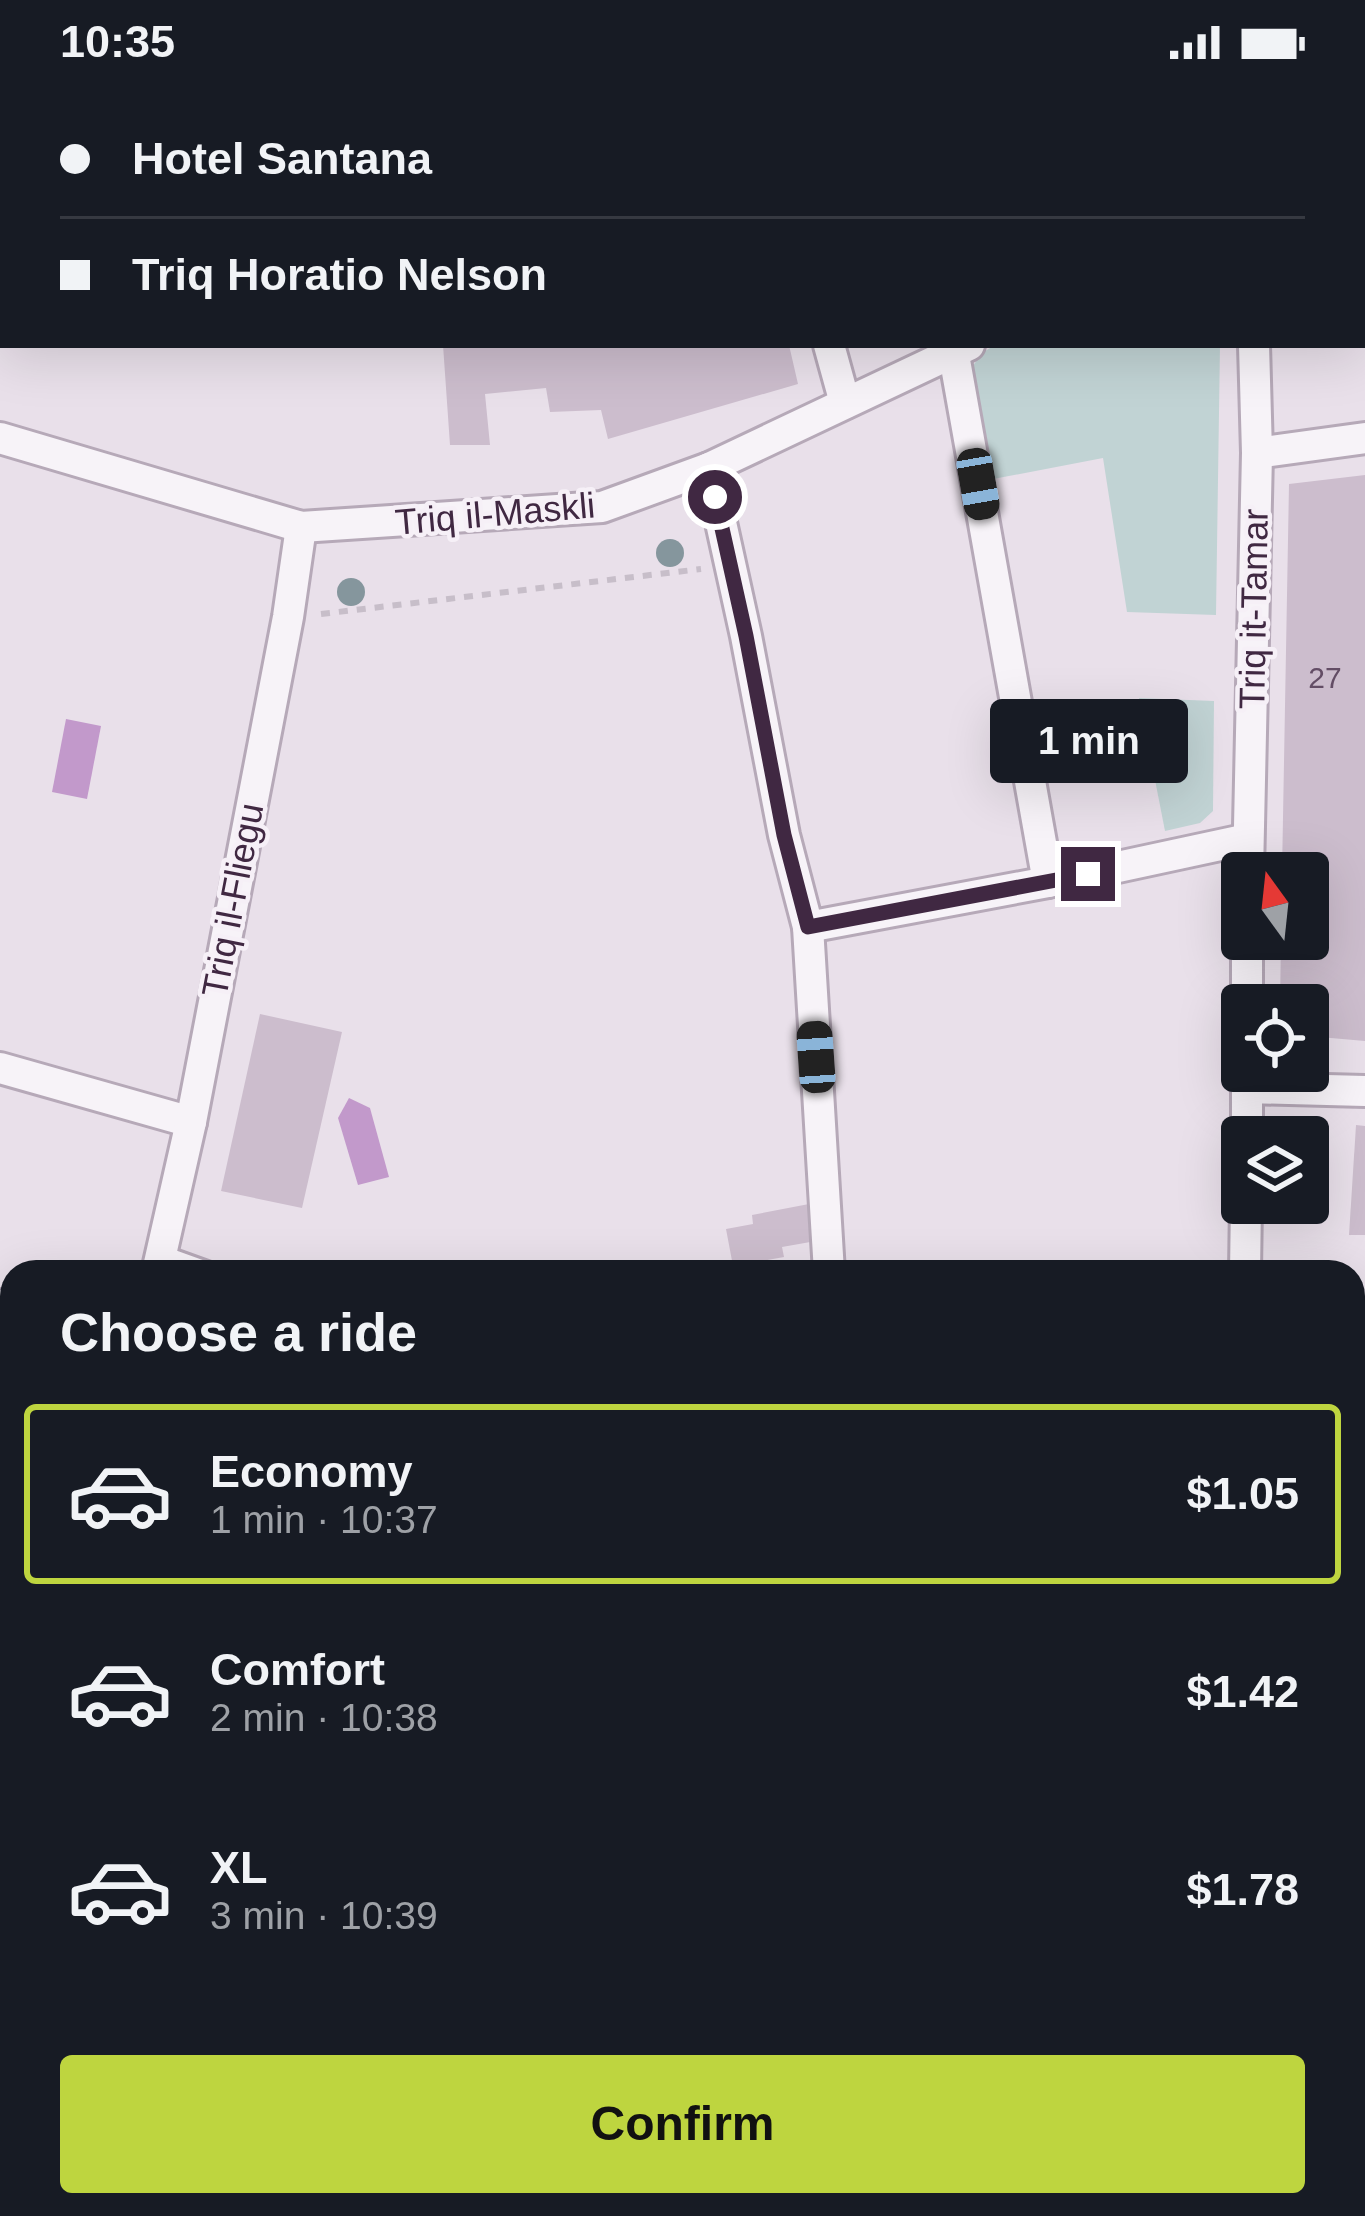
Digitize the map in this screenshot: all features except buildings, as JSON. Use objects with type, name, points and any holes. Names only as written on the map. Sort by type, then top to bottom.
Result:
[{"type":"street","points":[[830,348],[845,403]]},
{"type":"street","name":"Triq it-Tamar","points":[[1248,852],[1257,453],[1253,348]]},
{"type":"street","points":[[961,350],[1048,883]]},
{"type":"street","name":"Triq il-Maskli","points":[[0,438],[301,527],[602,508],[709,468],[961,350]]},
{"type":"street","points":[[1257,453],[1365,438]]},
{"type":"street","points":[[709,468],[784,835],[808,927],[829,1260]]},
{"type":"street","name":"Triq il-Fliegu","points":[[162,1260],[288,617],[301,527]]},
{"type":"street","points":[[808,927],[1048,883],[1248,839]]},
{"type":"street","points":[[0,1068],[191,1122]]},
{"type":"street","points":[[1329,1087],[1365,1091]]},
{"type":"street","points":[[1245,1260],[1246,1224]]},
{"type":"path","points":[[288,617],[731,566]]},
{"type":"shaded area","points":[[990,348],[1220,348],[1216,615],[1127,612],[1103,458],[988,480],[970,370]]},
{"type":"shaded area","points":[[1139,698],[1214,701],[1213,811],[1200,823],[1165,831]]},
{"type":"shaded area","points":[[66,719],[101,726],[87,799],[52,792]]},
{"type":"shaded area","points":[[349,1098],[370,1108],[389,1177],[358,1185],[338,1118]]},
{"type":"route","points":[[715,497],[784,835],[808,927],[1088,874]]}]
